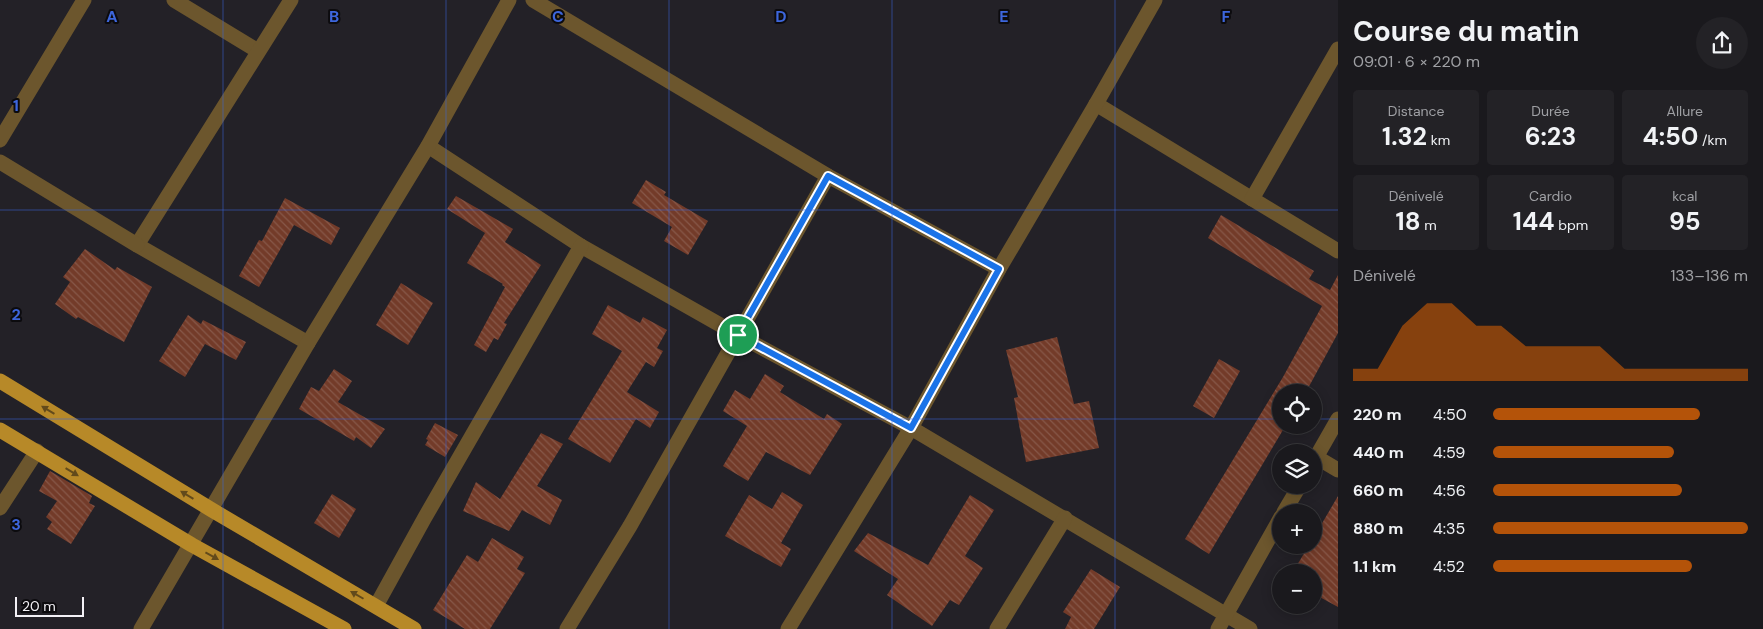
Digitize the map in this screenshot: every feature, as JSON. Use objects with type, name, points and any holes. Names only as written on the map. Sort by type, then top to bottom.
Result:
[{"type":"main road","points":[[0,381],[212,510],[414,629]]},
{"type":"main road","points":[[0,430],[192,544],[344,629]]},
{"type":"street","points":[[0,140],[84,0]]},
{"type":"street","points":[[174,0],[258,51]]},
{"type":"street","points":[[137,245],[291,0]]},
{"type":"street","points":[[142,629],[308,343],[428,146],[509,0]]},
{"type":"street","points":[[533,0],[828,176],[999,269]]},
{"type":"street","points":[[788,629],[911,428],[999,269],[1155,0]]},
{"type":"street","points":[[1252,199],[1338,49]]},
{"type":"street","points":[[1096,104],[1338,251]]},
{"type":"street","points":[[428,146],[580,246],[738,335],[911,428],[1066,518],[1250,629]]},
{"type":"street","points":[[0,162],[137,245],[308,343]]},
{"type":"street","points":[[567,629],[630,526],[828,176]]},
{"type":"street","points":[[376,606],[580,246]]},
{"type":"street","points":[[1322,447],[1338,419]]},
{"type":"street","points":[[0,508],[37,451]]},
{"type":"street","points":[[1322,462],[1338,470]]},
{"type":"street","points":[[998,629],[1066,518]]},
{"type":"street","points":[[1218,629],[1272,533]]},
{"type":"building","points":[[646,180],[666,192],[664,195],[708,221],[688,255],[664,241],[672,227],[632,203]]},
{"type":"building","points":[[456,196],[513,229],[505,242],[541,265],[504,323],[507,324],[498,340],[494,338],[486,352],[474,345],[505,287],[467,263],[485,233],[447,209]]},
{"type":"building","points":[[285,198],[340,228],[331,245],[294,225],[259,287],[239,276],[259,240],[262,241]]},
{"type":"building","points":[[1221,215],[1314,271],[1309,279],[1330,290],[1338,275],[1338,333],[1310,384],[1279,384],[1322,306],[1208,238]]},
{"type":"building","points":[[85,249],[115,270],[117,267],[152,287],[124,342],[78,317],[76,319],[55,304],[70,282],[63,277]]},
{"type":"building","points":[[401,283],[433,303],[408,345],[376,325]]},
{"type":"building","points":[[608,305],[640,323],[643,317],[667,330],[657,348],[663,351],[654,367],[646,362],[627,392],[659,412],[650,428],[636,419],[610,463],[568,439],[622,351],[592,334]]},
{"type":"building","points":[[188,315],[201,324],[203,320],[246,342],[236,360],[205,344],[185,377],[159,361]]},
{"type":"building","points":[[1057,337],[1074,404],[1089,401],[1099,448],[1026,462],[1014,398],[1018,397],[1006,350]]},
{"type":"building","points":[[1219,359],[1240,371],[1214,418],[1193,406]]},
{"type":"building","points":[[334,369],[352,381],[338,402],[385,429],[371,448],[356,437],[354,441],[299,409],[311,387],[319,391]]},
{"type":"building","points":[[765,374],[784,386],[780,392],[824,419],[827,414],[842,424],[810,475],[766,452],[748,481],[723,466],[747,426],[723,411],[735,390],[750,399]]},
{"type":"building","points":[[1272,395],[1272,434],[1281,434],[1275,444],[1272,444],[1272,448],[1209,554],[1185,539]]},
{"type":"building","points":[[435,423],[458,435],[445,457],[425,445],[428,440],[426,439]]},
{"type":"building","points":[[541,433],[563,444],[537,486],[562,500],[550,525],[522,510],[509,531],[463,511],[476,482],[500,499]]},
{"type":"building","points":[[50,471],[92,496],[89,503],[95,506],[71,544],[47,529],[52,522],[46,517],[57,501],[39,491]]},
{"type":"building","points":[[782,492],[803,505],[781,543],[791,549],[781,567],[725,536],[749,495],[772,509]]},
{"type":"building","points":[[332,494],[356,509],[339,538],[314,523]]},
{"type":"building","points":[[970,495],[994,510],[965,556],[983,568],[959,605],[950,600],[932,626],[887,595],[898,579],[854,551],[868,533],[928,565]]},
{"type":"building","points":[[1338,496],[1338,607],[1322,598],[1322,564],[1298,564],[1304,554],[1322,554],[1322,523]]},
{"type":"building","points":[[492,538],[524,557],[517,569],[525,573],[490,629],[465,629],[433,610],[467,555],[478,562]]},
{"type":"building","points":[[1091,569],[1120,587],[1094,629],[1065,629],[1071,617],[1063,612]]},
{"type":"route","points":[[828,176],[999,269],[911,428],[738,335],[828,176]]}]
